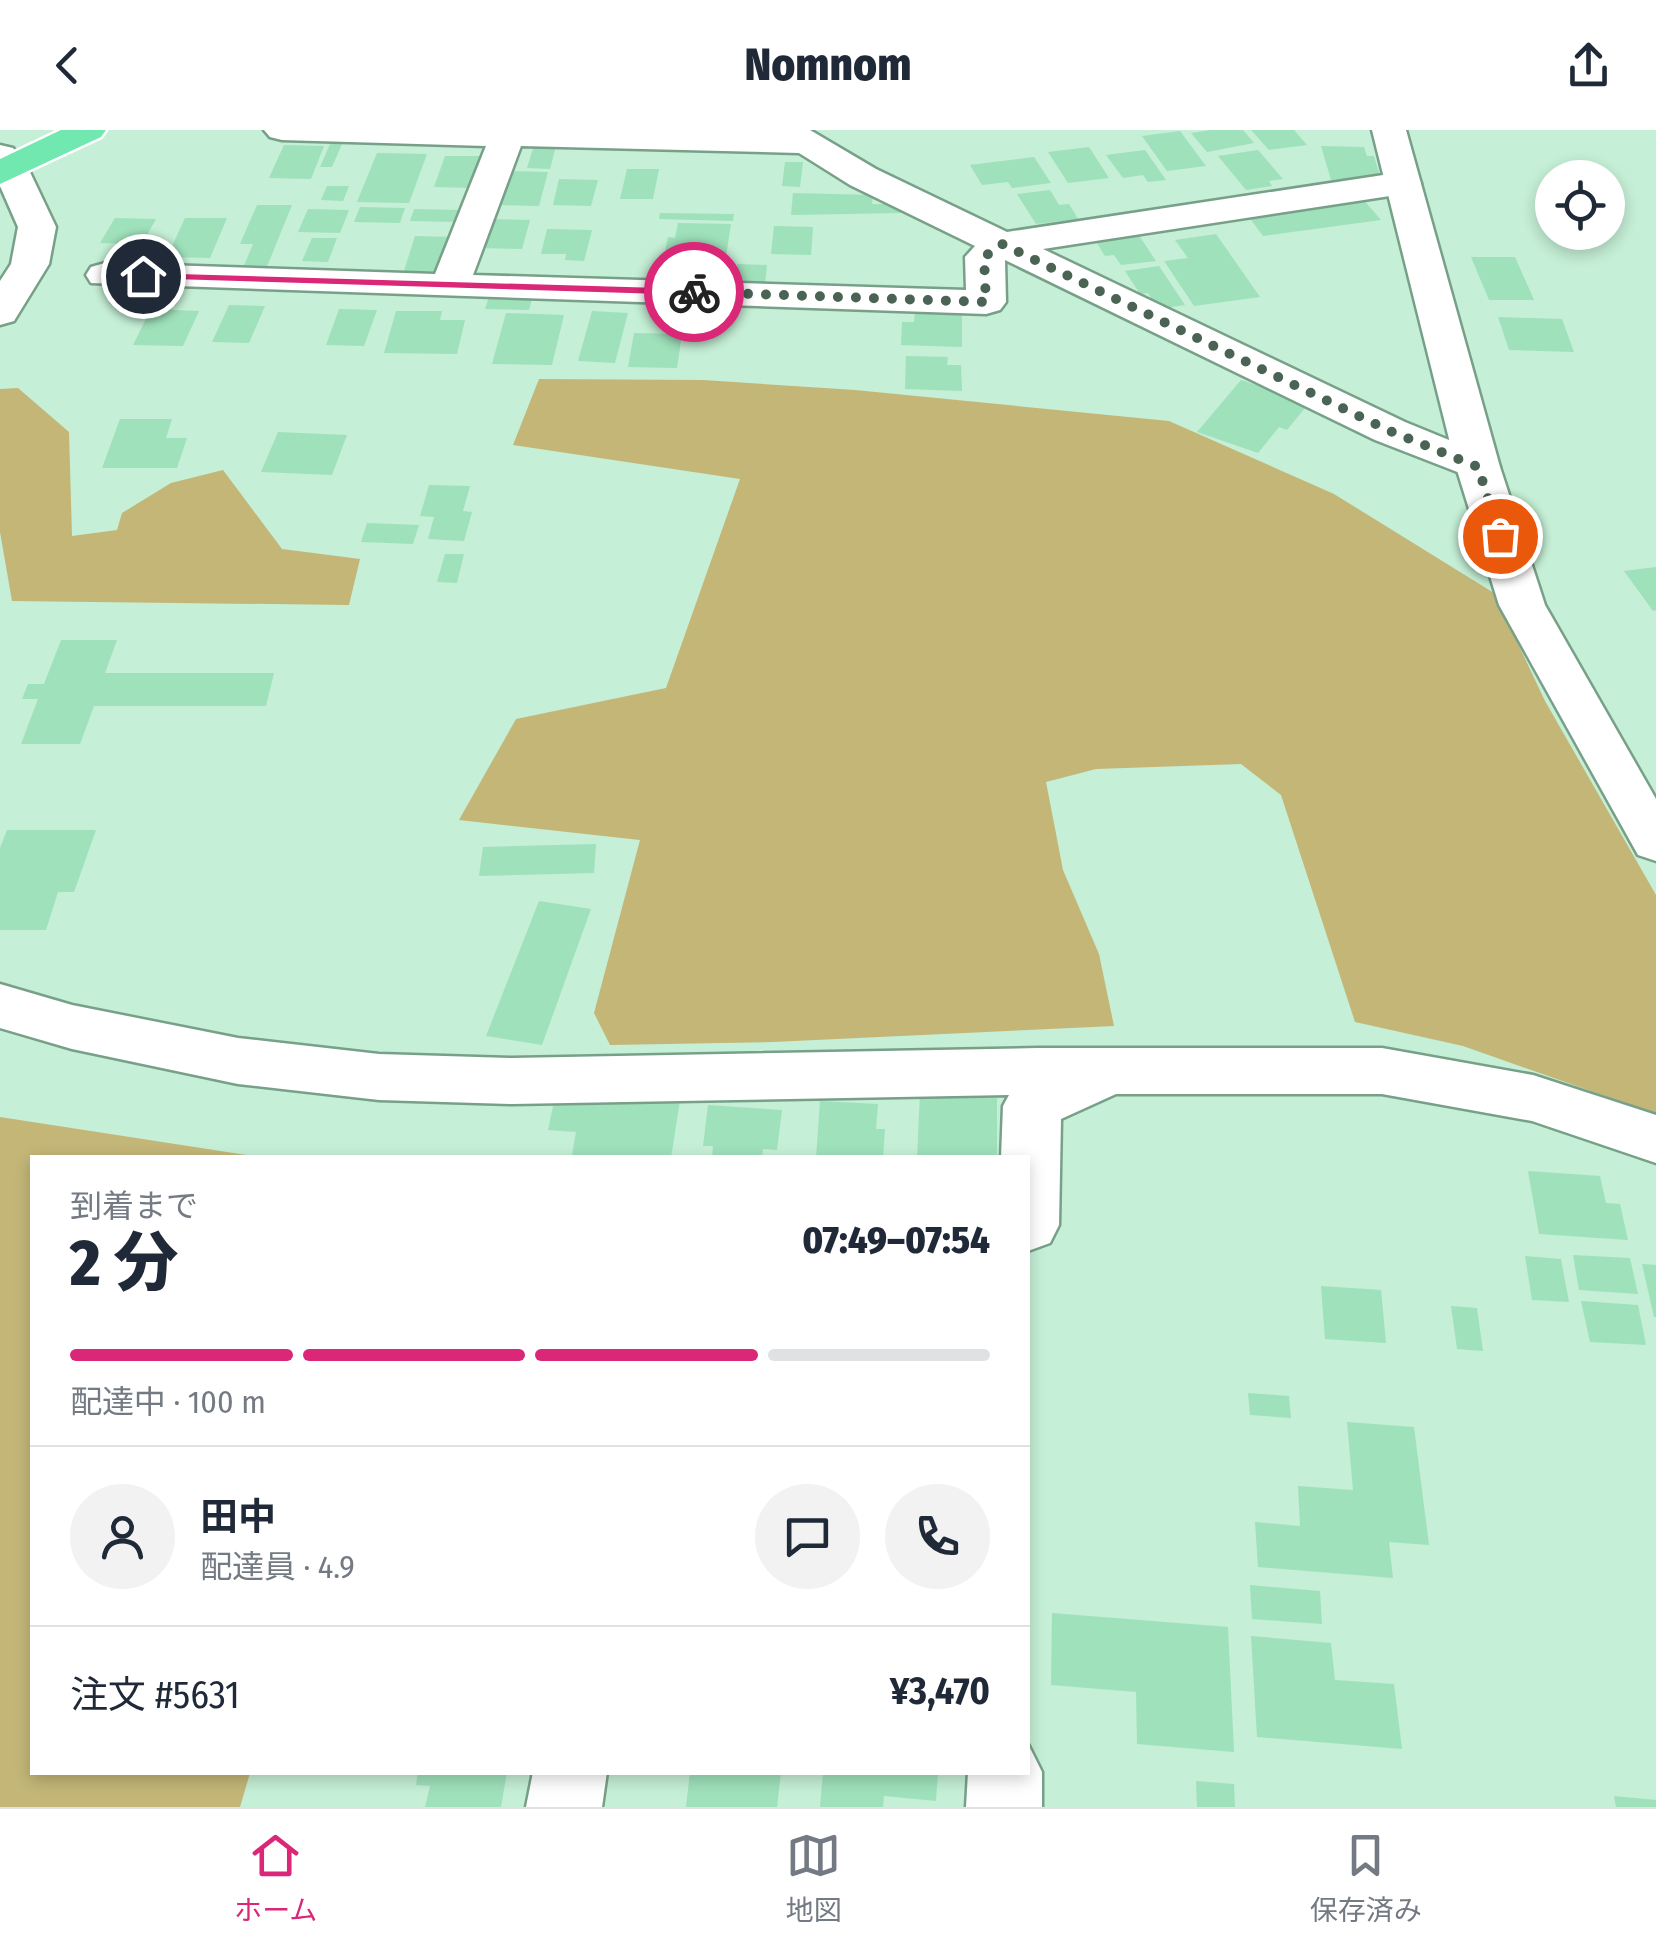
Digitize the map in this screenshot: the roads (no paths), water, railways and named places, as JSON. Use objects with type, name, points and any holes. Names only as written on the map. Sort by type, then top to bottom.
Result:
[{"type":"highway","points":[[3,159],[19,130]]},
{"type":"highway","points":[[3,159],[89,130]]},
{"type":"street","points":[[282,130],[507,137],[794,137],[863,177],[1390,431],[1478,467]]},
{"type":"street","points":[[1389,130],[1478,467],[1522,605],[1656,842]]},
{"type":"street","points":[[450,285],[507,137]]},
{"type":"street","points":[[0,312],[30,264],[37,227],[3,159]]},
{"type":"street","points":[[105,275],[986,302],[984,257],[1002,244],[1403,183]]},
{"type":"street","points":[[0,1006],[72,1027],[238,1061],[379,1077],[512,1080],[1382,1071],[1533,1098],[1656,1139]]},
{"type":"street","points":[[1030,1166],[1032,1106],[1116,1071]]},
{"type":"street","points":[[564,1807],[569,1775]]},
{"type":"street","points":[[1004,1807],[1005,1775]]}]
